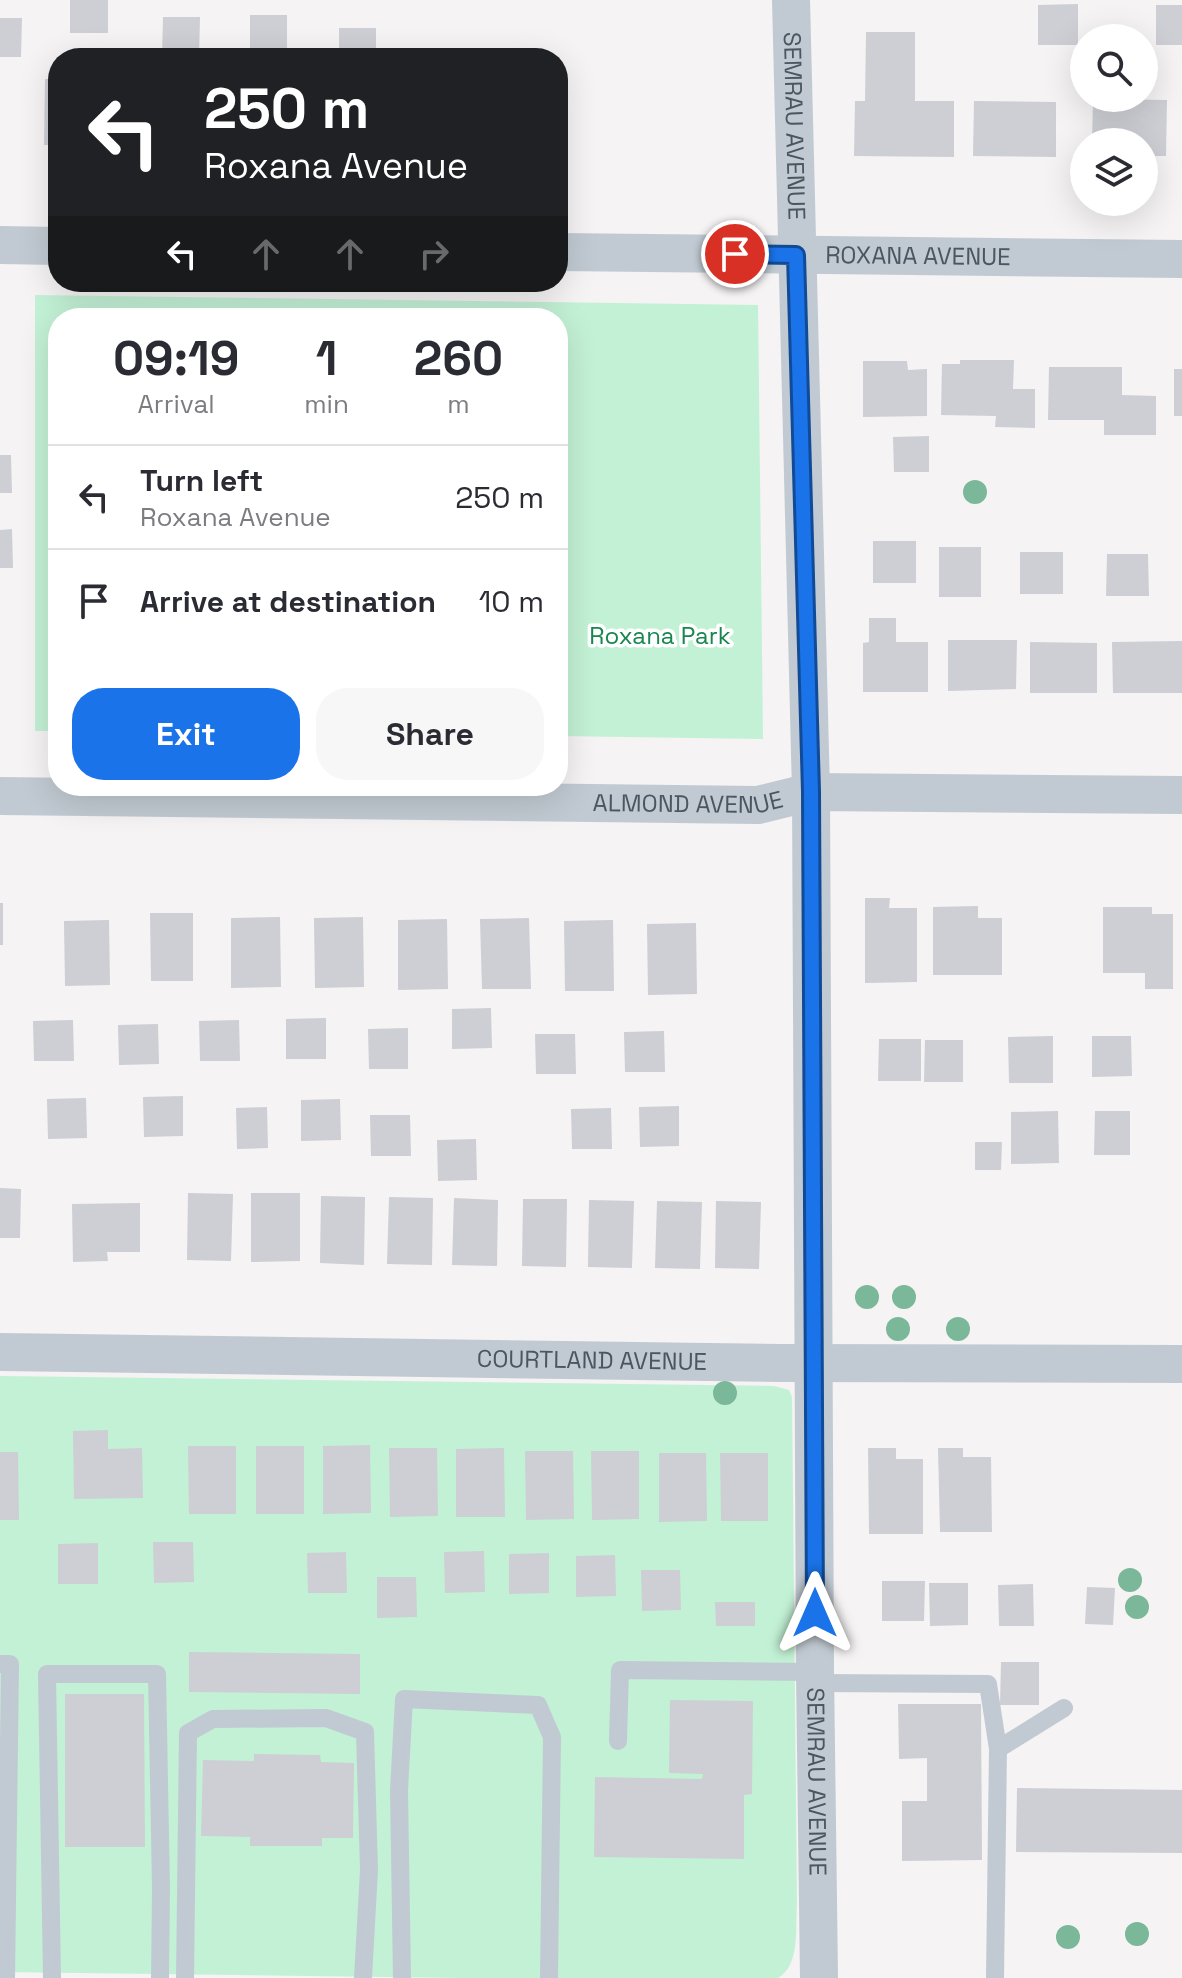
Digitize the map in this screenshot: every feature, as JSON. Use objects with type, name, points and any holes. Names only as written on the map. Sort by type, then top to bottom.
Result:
[{"type":"street","name":"SEMRAU AVENUE","points":[[791,0],[811,792],[819,1978]]},
{"type":"street","points":[[0,245],[48,246]]},
{"type":"street","name":"ROXANA AVENUE","points":[[568,252],[1182,259]]},
{"type":"street","name":"ALMOND AVENUE","points":[[0,796],[758,805],[811,792],[1182,795]]},
{"type":"street","name":"COURTLAND AVENUE","points":[[0,1352],[815,1364],[1182,1364]]},
{"type":"lane","points":[[0,1664],[10,1664],[6,1978]]},
{"type":"lane","points":[[618,1741],[620,1670],[988,1684],[998,1749],[995,1978]]},
{"type":"lane","points":[[52,1978],[47,1674],[157,1674],[160,1978]]},
{"type":"lane","points":[[402,1978],[399,1790],[404,1699],[538,1705],[552,1737],[549,1978]]},
{"type":"lane","points":[[998,1749],[1064,1708]]},
{"type":"lane","points":[[185,1978],[188,1733],[213,1719],[227,1718],[326,1718],[365,1732],[369,1870],[363,1978]]},
{"type":"green space","name":"Roxana Park","points":[[35,295],[758,305],[763,739],[568,736],[568,308],[48,308],[48,731],[35,731]]},
{"type":"green space","points":[[0,1376],[774,1386],[789,1390],[792,1397],[797,1903],[794,1955],[785,1972],[778,1978],[462,1978],[0,1972]]},
{"type":"building","points":[[70,0],[108,0],[108,33],[70,33]]},
{"type":"building","points":[[1078,4],[1078,24],[1070,24],[1070,45],[1038,45],[1038,5]]},
{"type":"building","points":[[1156,5],[1182,5],[1182,45],[1158,45]]},
{"type":"building","points":[[250,15],[287,15],[287,48],[250,48]]},
{"type":"building","points":[[163,17],[200,17],[199,48],[162,48]]},
{"type":"building","points":[[0,18],[22,18],[21,57],[0,57]]},
{"type":"building","points":[[339,28],[376,28],[376,48],[339,48]]},
{"type":"building","points":[[866,32],[915,32],[915,101],[954,101],[954,157],[854,156],[855,101],[865,101]]},
{"type":"building","points":[[45,79],[48,79],[48,145],[44,145]]},
{"type":"building","points":[[1158,100],[1167,100],[1166,156],[1158,156],[1158,128],[1092,128],[1093,112],[1158,112]]},
{"type":"building","points":[[974,101],[1056,102],[1056,157],[973,156]]},
{"type":"building","points":[[960,360],[1014,360],[1013,389],[1035,389],[1035,428],[995,427],[996,416],[941,415],[942,364],[960,364]]},
{"type":"building","points":[[863,361],[907,361],[908,370],[927,369],[927,416],[863,417]]},
{"type":"building","points":[[1049,367],[1122,367],[1122,395],[1156,396],[1156,435],[1104,435],[1104,420],[1048,420]]},
{"type":"building","points":[[1174,369],[1182,369],[1182,416],[1174,416]]},
{"type":"building","points":[[929,436],[929,472],[894,472],[893,437]]},
{"type":"building","points":[[0,455],[11,455],[12,493],[0,493]]},
{"type":"building","points":[[12,529],[13,568],[0,568],[0,530]]},
{"type":"building","points":[[873,541],[916,541],[916,583],[873,583]]},
{"type":"building","points":[[939,547],[981,547],[981,597],[939,597]]},
{"type":"building","points":[[1020,552],[1063,552],[1063,594],[1020,594]]},
{"type":"building","points":[[1107,554],[1148,554],[1149,596],[1106,596]]},
{"type":"building","points":[[869,618],[896,618],[896,642],[928,642],[928,692],[863,692],[863,643],[869,642]]},
{"type":"building","points":[[948,640],[1017,640],[1016,689],[948,691]]},
{"type":"building","points":[[1182,641],[1182,693],[1113,693],[1112,642]]},
{"type":"building","points":[[1030,642],[1097,643],[1097,693],[1030,693]]},
{"type":"building","points":[[865,898],[890,898],[889,908],[917,908],[917,982],[865,983]]},
{"type":"building","points":[[0,903],[3,903],[3,945],[0,945]]},
{"type":"building","points":[[978,906],[978,918],[1002,918],[1002,975],[933,975],[933,907]]},
{"type":"building","points":[[1103,907],[1152,907],[1152,914],[1173,914],[1173,989],[1145,989],[1145,973],[1103,973]]},
{"type":"building","points":[[150,913],[193,913],[193,981],[151,981]]},
{"type":"building","points":[[280,917],[281,987],[231,988],[231,918]]},
{"type":"building","points":[[363,917],[364,987],[315,988],[314,918]]},
{"type":"building","points":[[529,918],[531,989],[482,989],[480,919]]},
{"type":"building","points":[[447,919],[448,989],[398,990],[398,920]]},
{"type":"building","points":[[109,920],[110,985],[65,986],[64,921]]},
{"type":"building","points":[[613,920],[614,991],[565,991],[564,921]]},
{"type":"building","points":[[696,923],[697,994],[648,995],[647,924]]},
{"type":"building","points":[[491,1008],[492,1048],[452,1049],[452,1009]]},
{"type":"building","points":[[326,1018],[326,1059],[286,1059],[286,1019]]},
{"type":"building","points":[[73,1020],[74,1061],[34,1061],[33,1021]]},
{"type":"building","points":[[239,1020],[240,1061],[200,1061],[199,1021]]},
{"type":"building","points":[[158,1024],[159,1064],[119,1065],[118,1025]]},
{"type":"building","points":[[408,1028],[408,1069],[369,1069],[368,1029]]},
{"type":"building","points":[[664,1031],[665,1072],[625,1072],[624,1032]]},
{"type":"building","points":[[535,1034],[575,1034],[576,1074],[536,1074]]},
{"type":"building","points":[[1053,1036],[1053,1083],[1009,1083],[1008,1037]]},
{"type":"building","points":[[1092,1036],[1131,1036],[1132,1076],[1092,1077]]},
{"type":"building","points":[[879,1039],[921,1039],[921,1081],[878,1081]]},
{"type":"building","points":[[925,1040],[963,1040],[963,1082],[924,1082]]},
{"type":"building","points":[[183,1096],[183,1136],[144,1137],[143,1097]]},
{"type":"building","points":[[86,1098],[87,1138],[48,1139],[47,1099]]},
{"type":"building","points":[[340,1099],[341,1140],[301,1141],[301,1100]]},
{"type":"building","points":[[679,1106],[679,1146],[640,1147],[639,1107]]},
{"type":"building","points":[[267,1107],[268,1148],[237,1149],[236,1108]]},
{"type":"building","points":[[611,1108],[612,1149],[572,1149],[571,1109]]},
{"type":"building","points":[[1058,1111],[1059,1163],[1011,1164],[1011,1112]]},
{"type":"building","points":[[1095,1111],[1130,1111],[1130,1155],[1094,1155]]},
{"type":"building","points":[[370,1115],[410,1115],[411,1156],[371,1156]]},
{"type":"building","points":[[476,1139],[477,1180],[438,1181],[437,1140]]},
{"type":"building","points":[[975,1142],[1002,1142],[1001,1170],[975,1170]]},
{"type":"building","points":[[0,1188],[21,1189],[20,1238],[0,1238]]},
{"type":"building","points":[[188,1193],[233,1194],[231,1261],[187,1260]]},
{"type":"building","points":[[251,1193],[300,1193],[300,1261],[251,1262]]},
{"type":"building","points":[[321,1196],[365,1197],[364,1265],[320,1263]]},
{"type":"building","points":[[389,1197],[433,1198],[432,1265],[387,1264]]},
{"type":"building","points":[[454,1198],[498,1200],[497,1266],[452,1265]]},
{"type":"building","points":[[523,1199],[567,1199],[566,1267],[522,1266]]},
{"type":"building","points":[[589,1200],[634,1201],[632,1268],[588,1267]]},
{"type":"building","points":[[657,1201],[702,1202],[700,1269],[655,1268]]},
{"type":"building","points":[[716,1201],[761,1202],[759,1269],[715,1268]]},
{"type":"building","points":[[140,1203],[140,1252],[107,1252],[108,1261],[73,1262],[72,1204]]},
{"type":"building","points":[[108,1430],[108,1449],[142,1448],[143,1498],[74,1499],[73,1431]]},
{"type":"building","points":[[370,1445],[371,1513],[323,1514],[323,1446]]},
{"type":"building","points":[[188,1446],[236,1446],[236,1514],[189,1514]]},
{"type":"building","points":[[256,1446],[304,1446],[304,1514],[256,1514]]},
{"type":"building","points":[[389,1448],[437,1448],[438,1516],[390,1517]]},
{"type":"building","points":[[504,1448],[505,1517],[456,1517],[456,1449]]},
{"type":"building","points":[[868,1448],[896,1448],[896,1459],[923,1459],[923,1534],[869,1534]]},
{"type":"building","points":[[938,1448],[963,1448],[963,1457],[991,1457],[992,1532],[940,1532]]},
{"type":"building","points":[[525,1451],[573,1451],[574,1519],[526,1520]]},
{"type":"building","points":[[591,1451],[639,1451],[639,1519],[592,1520]]},
{"type":"building","points":[[0,1452],[18,1452],[19,1520],[0,1520]]},
{"type":"building","points":[[659,1453],[706,1453],[707,1521],[659,1522]]},
{"type":"building","points":[[720,1453],[768,1453],[768,1521],[721,1521]]},
{"type":"building","points":[[153,1542],[193,1542],[194,1582],[154,1583]]},
{"type":"building","points":[[98,1543],[98,1584],[58,1584],[58,1544]]},
{"type":"building","points":[[484,1551],[485,1592],[445,1593],[444,1552]]},
{"type":"building","points":[[346,1552],[347,1593],[308,1593],[307,1553]]},
{"type":"building","points":[[549,1553],[549,1593],[509,1594],[509,1554]]},
{"type":"building","points":[[615,1555],[616,1596],[576,1597],[576,1556]]},
{"type":"building","points":[[641,1570],[680,1570],[681,1610],[642,1611]]},
{"type":"building","points":[[377,1577],[416,1577],[417,1617],[377,1618]]},
{"type":"building","points":[[882,1581],[925,1581],[924,1621],[882,1621]]},
{"type":"building","points":[[929,1583],[968,1583],[968,1625],[930,1626]]},
{"type":"building","points":[[1033,1584],[1034,1626],[999,1626],[998,1585]]},
{"type":"building","points":[[1087,1587],[1115,1588],[1113,1625],[1085,1624]]},
{"type":"building","points":[[715,1602],[755,1602],[755,1626],[716,1626]]},
{"type":"building","points":[[189,1652],[360,1654],[360,1694],[189,1692]]},
{"type":"building","points":[[1001,1662],[1039,1662],[1039,1705],[1000,1705]]},
{"type":"building","points":[[65,1694],[144,1694],[145,1847],[65,1847]]},
{"type":"building","points":[[670,1700],[753,1701],[752,1794],[744,1795],[744,1859],[594,1857],[595,1777],[702,1779],[703,1774],[669,1773]]},
{"type":"building","points":[[898,1704],[981,1704],[982,1860],[902,1861],[902,1801],[927,1801],[927,1758],[899,1759]]},
{"type":"building","points":[[254,1754],[320,1755],[321,1762],[354,1763],[353,1838],[322,1838],[322,1846],[250,1846],[250,1837],[201,1836],[203,1760],[254,1761]]},
{"type":"building","points":[[1017,1788],[1182,1790],[1182,1853],[1016,1852]]},
{"type":"route","points":[[735,254],[796,255],[811,792],[815,1613]]}]
